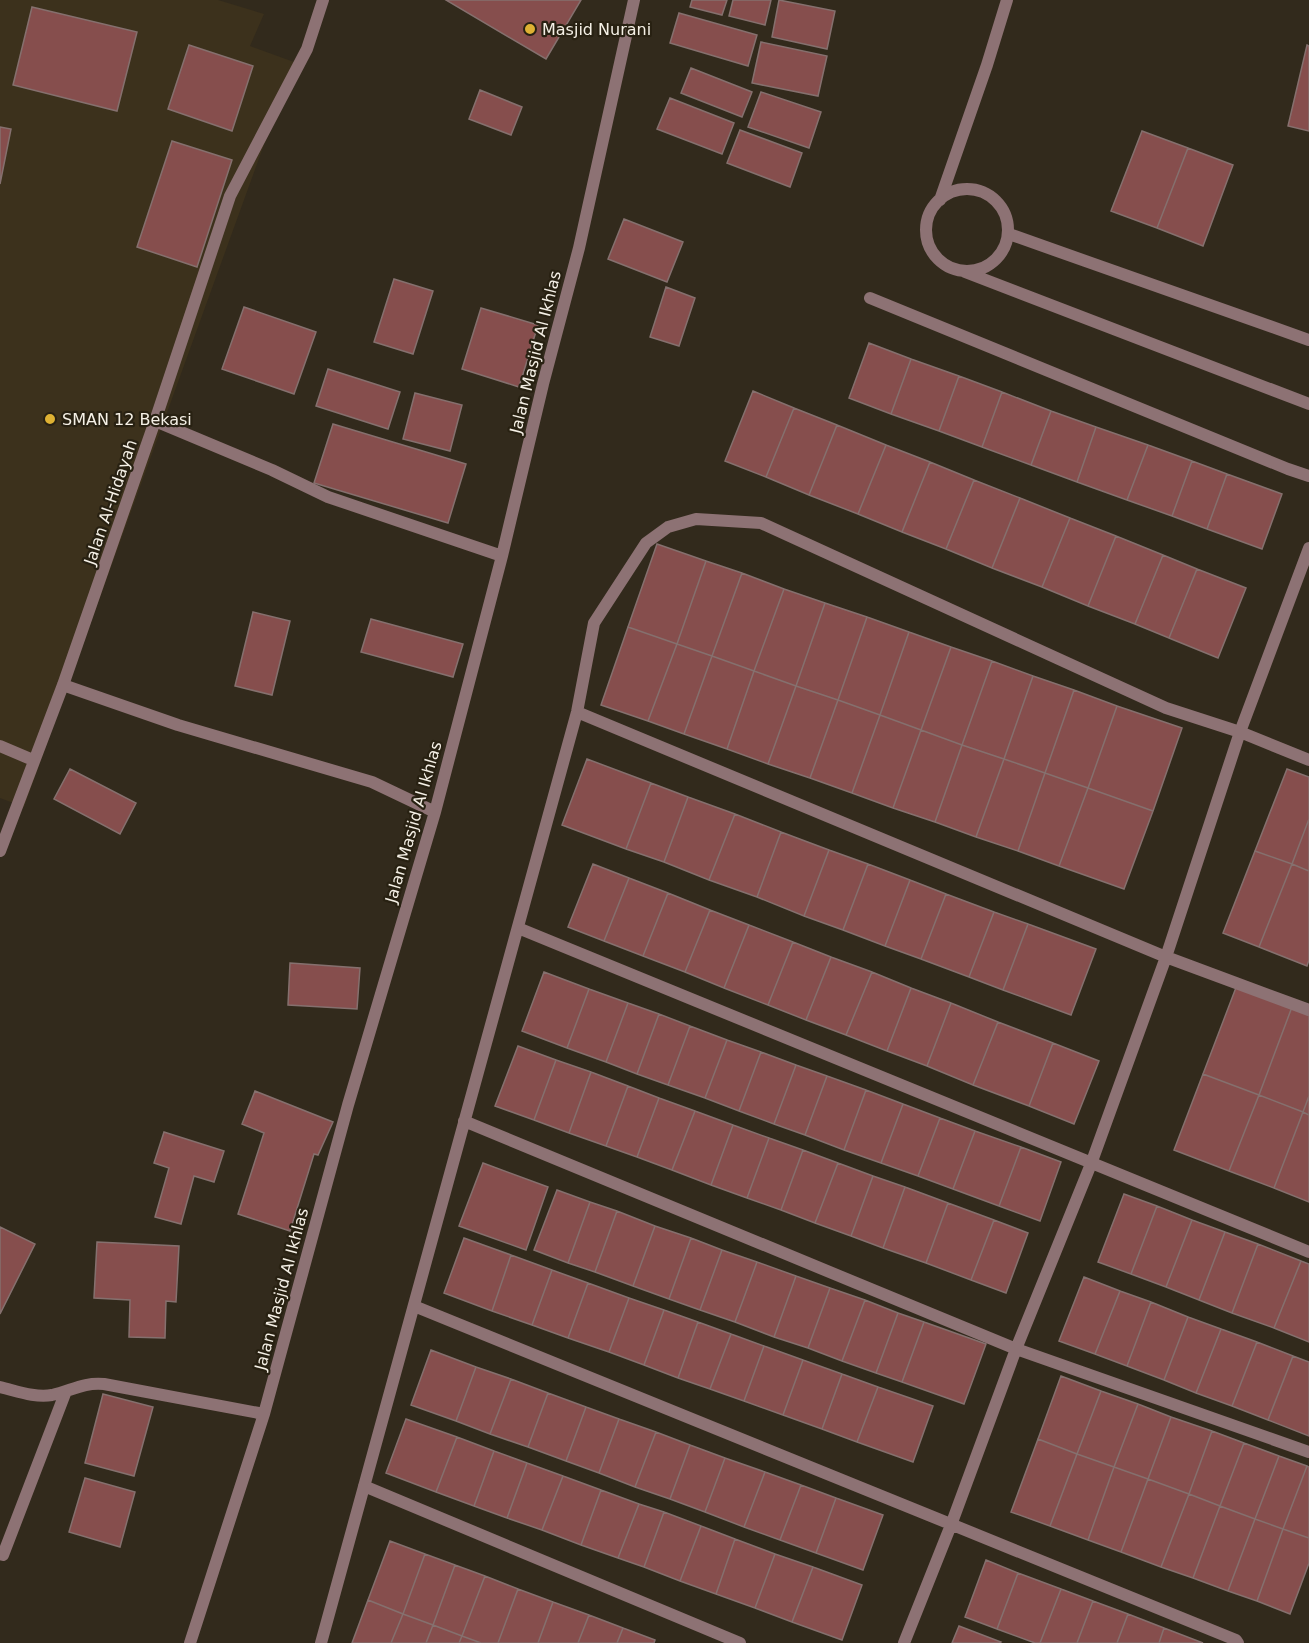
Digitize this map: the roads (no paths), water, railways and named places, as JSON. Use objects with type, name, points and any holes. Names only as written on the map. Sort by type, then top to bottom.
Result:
[{"type":"street","name":"Jalan Al-Hidayah","points":[[0,851],[63,685],[230,196],[307,49],[323,0]]},
{"type":"street","name":"Jalan Masjid Al Ikhlas","points":[[190,1643],[264,1414],[348,1105],[435,812],[579,248],[634,0]]},
{"type":"street","points":[[1007,0],[940,200],[930,213],[926,228],[929,244],[937,258],[950,267],[1309,404]]},
{"type":"street","points":[[940,200],[954,192],[970,189],[986,194],[999,204],[1007,218],[1009,234],[1004,249],[994,261],[981,270],[965,272]]},
{"type":"street","points":[[1009,234],[1309,340]]},
{"type":"street","points":[[870,298],[1309,476]]},
{"type":"street","points":[[155,421],[272,470],[328,497],[502,556]]},
{"type":"street","points":[[321,1643],[577,712],[594,623],[646,543],[668,527],[696,519],[761,524],[1166,708],[1240,732],[1309,760]]},
{"type":"street","points":[[904,1643],[951,1525],[1016,1349],[1091,1164],[1166,957],[1240,732],[1309,548]]},
{"type":"street","points":[[63,685],[178,725],[372,782],[435,812]]},
{"type":"street","points":[[577,712],[1166,957],[1309,1010]]},
{"type":"street","points":[[0,746],[33,760]]},
{"type":"street","points":[[518,928],[1309,1252]]},
{"type":"street","points":[[464,1121],[1016,1349],[1309,1452]]},
{"type":"street","points":[[414,1306],[1236,1640],[1238,1643]]},
{"type":"street","points":[[0,1386],[24,1393],[44,1395],[86,1384],[104,1384],[264,1414]]},
{"type":"street","points":[[3,1555],[66,1391]]},
{"type":"street","points":[[364,1486],[740,1643]]},
{"type":"place","name":"Masjid Nurani","points":[[530,29]]},
{"type":"place","name":"SMAN 12 Bekasi","points":[[50,419]]}]
